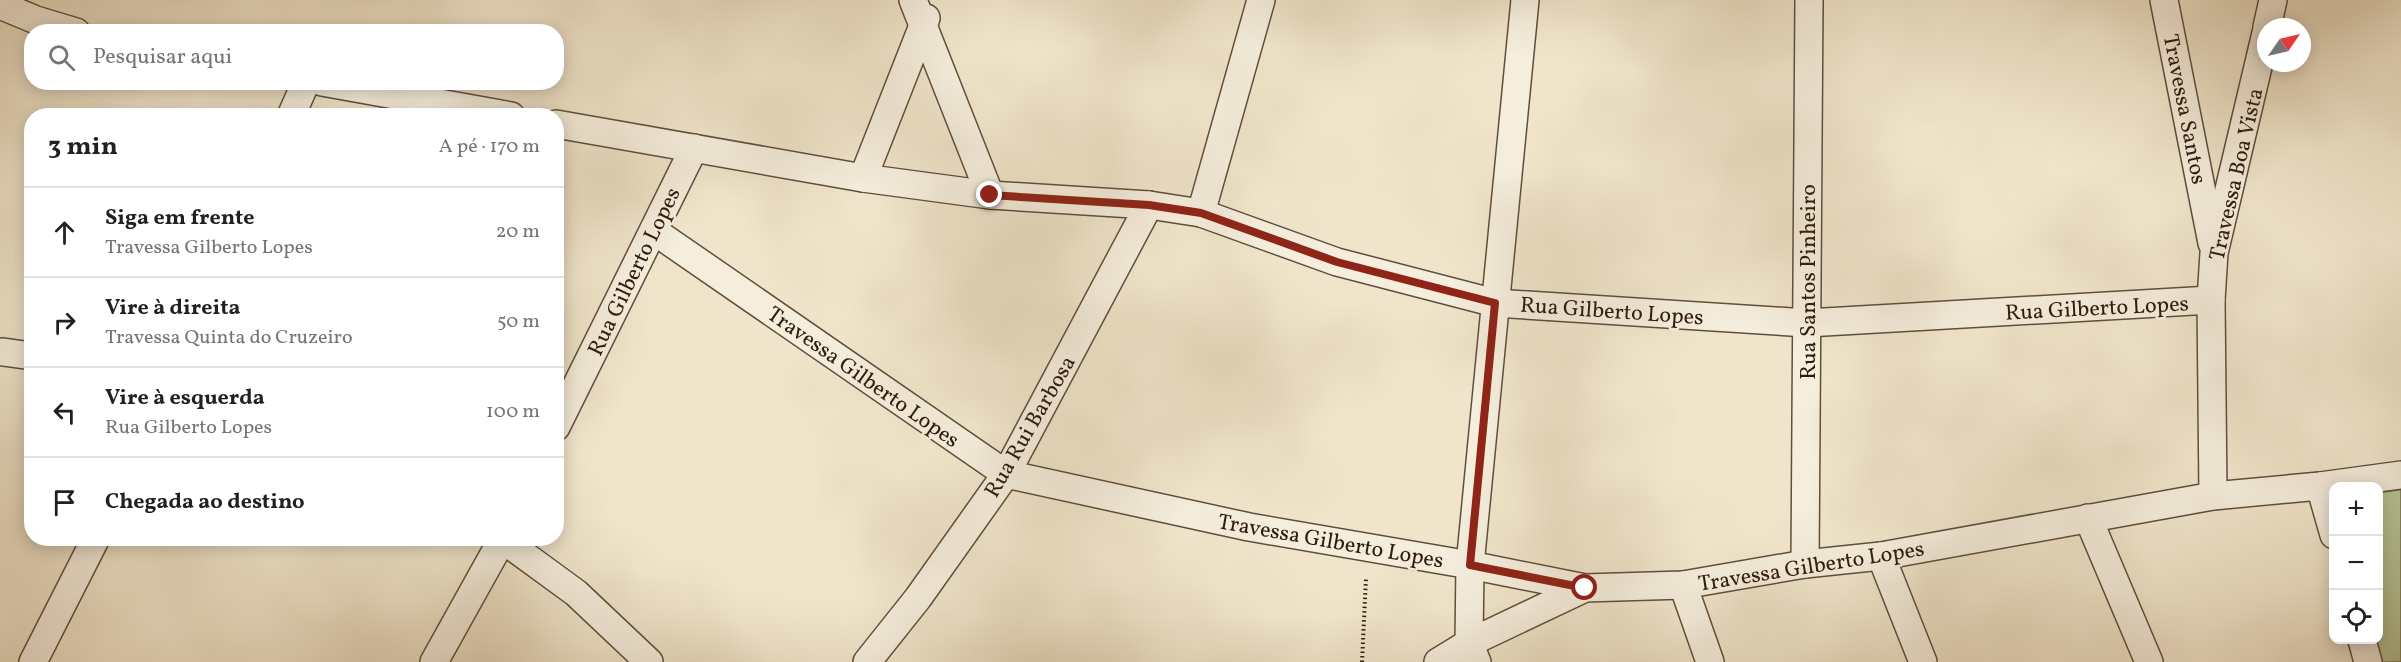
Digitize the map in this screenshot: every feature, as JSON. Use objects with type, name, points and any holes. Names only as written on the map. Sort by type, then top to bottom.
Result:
[{"type":"street","points":[[913,0],[990,195]]},
{"type":"street","points":[[862,178],[933,0]]},
{"type":"street","points":[[1201,213],[1261,0]]},
{"type":"street","points":[[1473,653],[1470,565],[1525,0]]},
{"type":"street","name":"Rua Santos Pinheiro","points":[[1805,564],[1809,0]]},
{"type":"street","name":"Travessa Santos","points":[[2164,0],[2214,254]]},
{"type":"street","points":[[2269,18],[2273,0]]},
{"type":"street","points":[[0,5],[35,10],[61,24]]},
{"type":"street","name":"Travessa Boa Vista","points":[[2213,496],[2211,300],[2214,254],[2257,71]]},
{"type":"street","points":[[295,108],[302,90]]},
{"type":"street","points":[[366,90],[466,108]]},
{"type":"street","name":"Rua Gilberto Lopes","points":[[564,125],[862,178],[990,195],[1149,205],[1201,213],[1337,262],[1495,303],[1807,323],[2211,300]]},
{"type":"street","name":"Rua Gilberto Lopes","points":[[564,411],[694,148]]},
{"type":"street","name":"Rua Rui Barbosa","points":[[867,662],[918,597],[1006,474],[1149,205]]},
{"type":"street","name":"Travessa Gilberto Lopes","points":[[654,231],[1006,474],[1249,527],[1470,565],[1585,588],[1683,585],[1805,564],[1881,556],[2213,496],[2320,486],[2401,475]]},
{"type":"street","points":[[3,352],[24,355]]},
{"type":"street","points":[[2320,486],[2329,518]]},
{"type":"street","points":[[2088,518],[2149,662]]},
{"type":"street","points":[[33,662],[92,546]]},
{"type":"street","points":[[434,662],[498,546]]},
{"type":"street","points":[[512,546],[576,592],[649,662]]},
{"type":"street","points":[[1881,556],[1923,662]]},
{"type":"street","points":[[1683,585],[1710,662]]},
{"type":"street","points":[[1438,662],[1473,653],[1585,588]]},
{"type":"street","points":[[2363,644],[2368,662]]},
{"type":"path","points":[[1362,662],[1368,547]]},
{"type":"green space","points":[[2401,485],[2401,662],[2377,662],[2372,644],[2383,644],[2383,488]]},
{"type":"route","points":[[990,195],[1149,205],[1201,213],[1337,262],[1495,303],[1470,565],[1585,588]]}]
